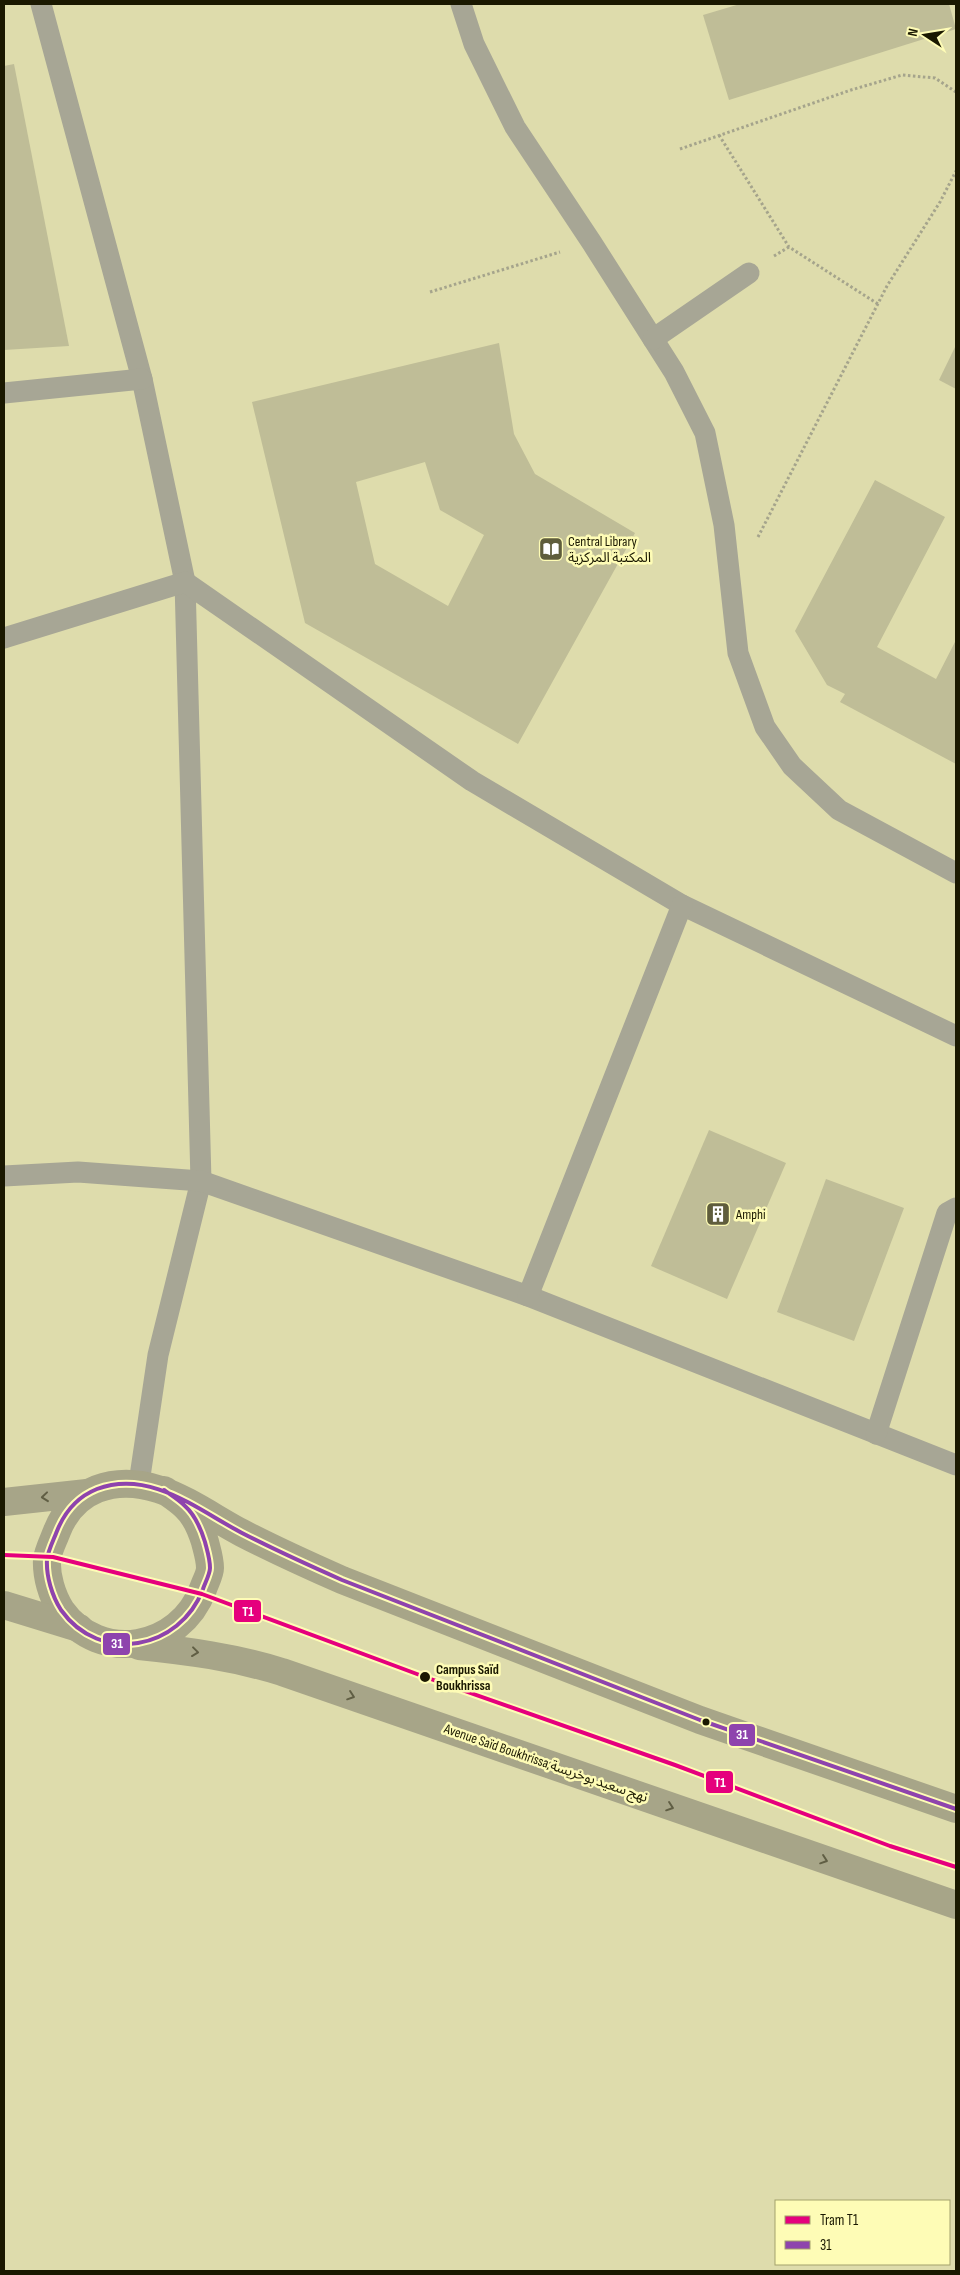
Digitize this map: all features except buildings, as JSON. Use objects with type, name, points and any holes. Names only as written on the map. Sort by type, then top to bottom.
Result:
[{"type":"main road","points":[[4,1502],[87,1493],[112,1483],[151,1486],[292,1558],[342,1580],[700,1720],[956,1809]]},
{"type":"main road","points":[[4,1605],[80,1629],[103,1640],[130,1644],[156,1639],[179,1626],[196,1606],[210,1569],[200,1528],[186,1506],[151,1486]]},
{"type":"main road","points":[[80,1629],[61,1609],[50,1586],[47,1558],[67,1510],[87,1493]]},
{"type":"main road","name":"Avenue Saïd Boukhrissa;نهج سعيد بوخريسة","points":[[130,1644],[206,1653],[245,1661],[282,1672],[956,1905]]},
{"type":"lane","points":[[41,4],[142,379],[185,582],[201,1181],[158,1355],[151,1486]]},
{"type":"lane","points":[[461,4],[474,44],[514,127],[592,242],[674,372],[705,433],[724,525],[738,653],[765,727],[792,766],[839,810],[956,873]]},
{"type":"lane","points":[[653,339],[749,273]]},
{"type":"lane","points":[[4,392],[142,379]]},
{"type":"lane","points":[[4,638],[185,582]]},
{"type":"lane","points":[[185,582],[472,781],[682,905],[956,1036]]},
{"type":"lane","points":[[528,1296],[682,905]]},
{"type":"lane","points":[[4,1176],[78,1172],[201,1181],[528,1296],[956,1465]]},
{"type":"lane","points":[[876,1434],[947,1213],[956,1208]]},
{"type":"path","points":[[680,149],[902,75],[935,78],[956,92]]},
{"type":"path","points":[[719,135],[789,247],[878,304]]},
{"type":"path","points":[[731,589],[887,286],[940,202],[956,171]]},
{"type":"path","points":[[430,292],[592,242]]},
{"type":"tram line","name":"T1","points":[[4,1555],[53,1557],[202,1594],[425,1677],[675,1765],[890,1846],[956,1867]]},
{"type":"transit line","name":"31","points":[[164,1490],[167,1492],[169,1494],[175,1498],[189,1510],[202,1532],[210,1561],[210,1568],[203,1589],[192,1610],[177,1626],[158,1637],[138,1643],[117,1644],[96,1638],[77,1627],[61,1610],[50,1586],[47,1559],[64,1517],[83,1496],[97,1489],[117,1484],[136,1484],[155,1488],[173,1495],[254,1539],[342,1580],[700,1720],[956,1809]]},
{"type":"place","name":"Central Library المكتبة المركزية","points":[[551,549]]},
{"type":"place","name":"Amphi","points":[[718,1214]]},
{"type":"place","name":"Campus Saïd Boukhrissa","points":[[425,1677]]}]
